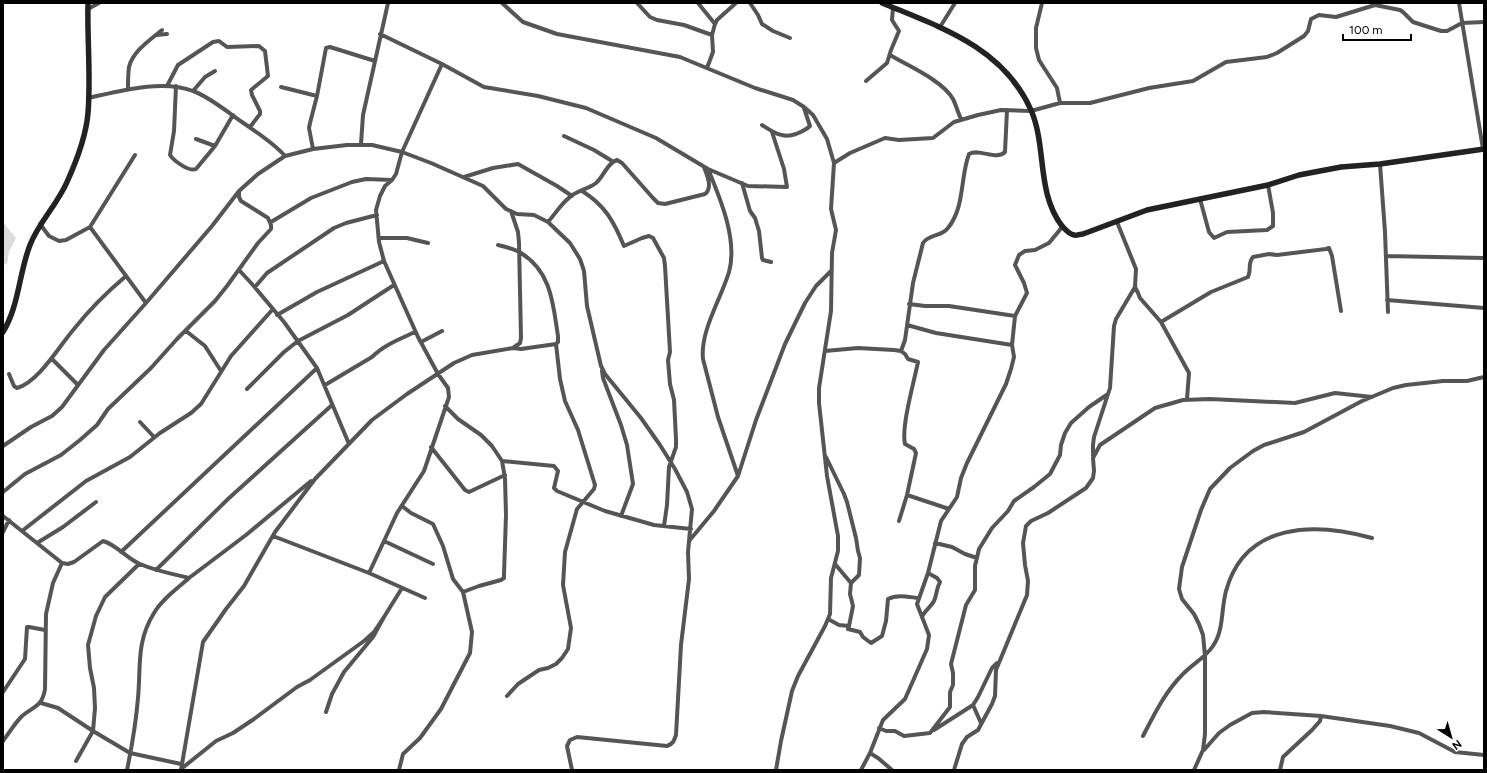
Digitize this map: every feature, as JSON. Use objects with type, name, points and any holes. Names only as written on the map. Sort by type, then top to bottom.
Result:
[{"type":"main road","points":[[882,3],[940,27],[975,46],[994,60],[1011,77],[1031,111],[1038,137],[1046,190],[1054,213],[1068,232],[1073,235],[1083,234],[1147,210],[1268,185],[1313,172],[1341,167],[1380,164],[1484,149]]},
{"type":"main road","points":[[3,332],[8,324],[14,305],[30,245],[40,224],[66,184],[75,164],[83,138],[88,112],[90,60],[88,6]]},
{"type":"street","points":[[88,6],[99,3]]},
{"type":"street","points":[[361,144],[363,116],[388,3]]},
{"type":"street","points":[[502,3],[523,22],[557,34],[680,57],[755,88],[788,98],[802,106],[813,115],[827,139],[834,163],[831,209],[836,230],[832,253],[831,311],[819,388],[819,403],[824,453],[838,536],[838,551],[831,578],[831,603],[828,619],[798,676],[792,691],[776,770]]},
{"type":"street","points":[[637,3],[650,17],[657,20],[684,25],[712,34]]},
{"type":"street","points":[[698,3],[714,24]]},
{"type":"street","points":[[706,68],[713,52],[712,34],[714,24],[736,3]]},
{"type":"street","points":[[750,3],[762,24],[773,31],[790,38]]},
{"type":"street","points":[[940,27],[955,3]]},
{"type":"street","points":[[1042,3],[1036,28],[1036,48],[1039,60],[1057,88],[1060,103]]},
{"type":"street","points":[[1459,3],[1484,149]]},
{"type":"street","points":[[834,163],[850,153],[885,138],[899,140],[933,138],[947,126],[961,120],[991,112],[1007,110],[1031,111],[1060,103],[1090,103],[1149,88],[1188,82],[1199,78],[1226,62],[1274,55],[1304,36],[1308,31],[1310,19],[1319,15],[1336,17],[1375,5],[1400,10],[1413,22],[1441,32],[1462,23],[1484,22]]},
{"type":"street","points":[[866,81],[887,63],[899,31],[892,20],[893,8]]},
{"type":"street","points":[[128,89],[129,66],[143,45],[162,30]]},
{"type":"street","points":[[155,35],[167,34]]},
{"type":"street","points":[[380,34],[442,64],[484,87],[538,96],[586,108],[656,138],[706,168],[748,186],[787,187],[784,169],[772,132]]},
{"type":"street","points":[[167,86],[178,66],[213,42],[219,41],[227,47],[259,46],[265,51],[268,76],[251,91],[260,114],[250,127]]},
{"type":"street","points":[[313,149],[309,128],[327,47],[330,46],[375,62]]},
{"type":"street","points":[[890,55],[939,84],[953,99],[961,120]]},
{"type":"street","points":[[369,573],[397,513],[424,471],[449,397],[448,388],[438,374],[421,342],[384,261],[379,238],[376,210],[385,186],[396,174],[402,152],[442,64]]},
{"type":"street","points":[[193,91],[205,77],[215,71]]},
{"type":"street","points":[[88,98],[128,89],[167,86],[176,86],[193,91],[250,127],[280,150],[285,156]]},
{"type":"street","points":[[176,86],[174,131],[170,155],[190,170],[194,170],[215,146],[233,115]]},
{"type":"street","points":[[281,87],[317,96]]},
{"type":"street","points":[[762,125],[772,132],[786,137],[801,132],[810,126],[810,122],[802,106]]},
{"type":"street","points":[[901,351],[905,340],[913,283],[925,239],[944,233],[949,228],[958,211],[970,154],[974,152],[1000,155],[1005,152],[1007,110]]},
{"type":"street","points":[[564,136],[594,150],[612,161],[617,160],[622,163],[658,203],[665,204],[708,192],[709,189],[706,168]]},
{"type":"street","points":[[196,139],[215,146]]},
{"type":"street","points":[[3,446],[31,427],[52,416],[62,407],[104,350],[212,226],[239,191],[258,174],[285,156],[313,149],[361,144],[372,145],[402,152],[483,186],[506,210],[517,214],[534,215],[548,222],[570,243],[580,259],[584,271],[586,306],[602,368],[603,378],[627,445],[633,484],[621,516]]},
{"type":"street","points":[[40,224],[49,236],[59,241],[66,240],[90,227],[135,155]]},
{"type":"street","points":[[548,222],[572,196],[596,183],[612,161]]},
{"type":"street","points":[[463,178],[493,168],[518,164],[572,196]]},
{"type":"street","points":[[1380,164],[1388,312]]},
{"type":"street","points":[[706,168],[726,222],[732,246],[732,258],[729,272],[706,332],[702,355],[718,416],[738,476]]},
{"type":"street","points":[[271,222],[311,198],[352,182],[366,179],[392,180]]},
{"type":"street","points":[[742,183],[750,211],[755,218],[759,231],[762,258],[763,260],[771,262]]},
{"type":"street","points":[[1200,198],[1210,232],[1214,238],[1228,232],[1267,230],[1273,226],[1273,213],[1268,185]]},
{"type":"street","points":[[3,492],[25,474],[61,455],[97,425],[108,409],[151,368],[215,301],[270,229],[271,222],[268,218],[241,201],[238,197],[239,191]]},
{"type":"street","points":[[582,191],[595,200],[611,217],[624,246],[649,236],[653,238],[664,258],[669,312],[670,352],[668,360],[670,384],[674,400],[676,439],[676,447],[668,476],[667,505],[664,526]]},
{"type":"street","points":[[511,211],[518,232],[520,252],[521,338],[520,343],[513,348]]},
{"type":"street","points":[[255,287],[267,272],[334,228],[346,223],[377,215]]},
{"type":"street","points":[[954,770],[962,744],[967,738],[978,730],[992,704],[995,696],[996,670],[1027,595],[1028,581],[1023,544],[1026,526],[1031,521],[1048,513],[1086,488],[1091,482],[1094,471],[1092,445],[1108,394],[1111,377],[1114,326],[1116,319],[1135,287],[1136,269],[1117,222]]},
{"type":"street","points":[[861,770],[870,753],[883,720],[906,699],[927,649],[929,635],[917,608],[918,598],[928,573],[941,521],[957,498],[961,478],[967,463],[1007,382],[1014,357],[1012,345],[1015,316],[1027,293],[1016,265],[1017,260],[1019,255],[1025,251],[1035,250],[1049,243],[1063,226]]},
{"type":"street","points":[[90,227],[146,303]]},
{"type":"street","points":[[379,238],[407,238],[428,243]]},
{"type":"street","points":[[498,245],[520,252],[540,272],[550,288],[558,336],[558,342],[556,344],[560,379],[565,401],[578,430],[595,485],[594,489],[577,510],[565,552],[563,585],[571,628],[568,649],[556,664],[539,670],[518,684],[507,696]]},
{"type":"street","points":[[1161,322],[1203,297],[1248,277],[1250,274],[1250,261],[1253,257],[1326,248],[1329,248],[1332,256],[1341,311]]},
{"type":"street","points":[[1386,256],[1484,258]]},
{"type":"street","points":[[277,315],[317,292],[384,261]]},
{"type":"street","points":[[239,270],[273,309],[317,368],[349,444]]},
{"type":"street","points":[[689,541],[714,511],[738,476],[756,420],[785,344],[805,303],[816,286],[831,270]]},
{"type":"street","points":[[9,374],[14,386],[17,388],[20,388],[33,379],[52,359],[73,329],[126,276]]},
{"type":"street","points":[[247,389],[284,352],[298,341],[348,315],[394,285]]},
{"type":"street","points":[[1135,287],[1140,298],[1161,322],[1189,373],[1187,399]]},
{"type":"street","points":[[1387,300],[1484,308]]},
{"type":"street","points":[[909,304],[949,306],[1015,316]]},
{"type":"street","points":[[22,531],[86,481],[130,457],[154,437],[191,413],[201,404],[231,356],[273,309]]},
{"type":"street","points":[[907,325],[936,333],[1012,345]]},
{"type":"street","points":[[186,330],[206,346],[221,371]]},
{"type":"street","points":[[421,342],[442,331]]},
{"type":"street","points":[[325,385],[372,357],[378,351],[416,332]]},
{"type":"street","points":[[127,770],[138,696],[139,652],[145,630],[162,603],[189,578],[246,535],[315,479],[372,420],[407,394],[454,363],[472,355],[513,348],[521,349],[556,344]]},
{"type":"street","points":[[825,351],[858,348],[901,351],[908,359],[918,362],[905,426],[904,440],[905,444],[914,449],[916,453],[908,495],[899,520]]},
{"type":"street","points":[[52,359],[78,385]]},
{"type":"street","points":[[121,552],[317,368]]},
{"type":"street","points":[[572,770],[567,746],[570,740],[577,737],[667,746],[672,745],[674,742],[676,735],[681,645],[689,579],[689,541],[692,509],[687,492],[671,462],[641,418],[605,374],[602,368]]},
{"type":"street","points":[[1204,750],[1205,656],[1203,635],[1194,614],[1182,599],[1179,589],[1182,567],[1201,510],[1210,489],[1230,468],[1252,451],[1264,445],[1304,432],[1362,401],[1393,388],[1443,381],[1467,381],[1484,377]]},
{"type":"street","points":[[1093,458],[1100,445],[1140,417],[1155,408],[1187,399],[1295,403],[1335,393],[1372,397]]},
{"type":"street","points":[[930,733],[950,707],[950,692],[953,685],[954,673],[951,664],[966,605],[975,590],[975,566],[979,549],[985,538],[1014,501],[1050,474],[1060,455],[1061,445],[1065,433],[1071,422],[1108,394]]},
{"type":"street","points":[[156,570],[222,504],[332,405]]},
{"type":"street","points":[[445,406],[458,419],[481,435],[492,446],[502,461],[505,475],[506,562],[504,578],[463,592]]},
{"type":"street","points":[[140,422],[154,437]]},
{"type":"street","points":[[431,447],[465,490],[469,492],[505,475]]},
{"type":"street","points":[[824,453],[844,494],[860,554],[859,575],[851,583],[850,594],[853,606],[848,629],[860,632],[863,637],[871,643],[882,636],[886,621],[888,599],[891,597],[918,598]]},
{"type":"street","points":[[502,461],[554,466],[558,471],[554,488],[583,502],[621,516],[664,526],[691,529]]},
{"type":"street","points":[[181,770],[202,646],[213,627],[244,586],[273,536],[315,479]]},
{"type":"street","points":[[908,495],[948,509]]},
{"type":"street","points":[[37,543],[63,527],[96,502]]},
{"type":"street","points":[[399,770],[403,754],[420,738],[441,709],[470,653],[472,632],[470,616],[463,592],[453,579],[443,546],[433,524],[411,514],[402,506]]},
{"type":"street","points":[[3,516],[62,563],[68,564],[74,562],[102,541],[110,543],[139,564],[189,578]]},
{"type":"street","points":[[3,532],[9,520]]},
{"type":"street","points":[[1143,736],[1171,687],[1187,670],[1205,656],[1214,645],[1222,620],[1226,590],[1233,572],[1241,559],[1253,548],[1284,531],[1305,529],[1349,531],[1372,538]]},
{"type":"street","points":[[273,536],[369,573],[425,598]]},
{"type":"street","points":[[384,541],[433,564]]},
{"type":"street","points":[[935,543],[952,547],[977,558]]},
{"type":"street","points":[[3,741],[22,716],[41,703],[45,689],[46,614],[53,583],[62,563]]},
{"type":"street","points":[[76,761],[93,731],[95,708],[94,688],[88,645],[96,616],[105,597],[139,564]]},
{"type":"street","points":[[835,564],[851,583]]},
{"type":"street","points":[[922,617],[935,600],[936,591],[940,582],[937,578],[928,573]]},
{"type":"street","points":[[181,770],[216,741],[233,733],[364,641],[374,632],[402,588]]},
{"type":"street","points":[[326,712],[332,694],[344,672],[373,637],[384,616]]},
{"type":"street","points":[[828,619],[839,625],[849,626]]},
{"type":"street","points":[[3,692],[25,659],[27,628],[29,626],[45,630]]},
{"type":"street","points":[[879,728],[886,731],[895,731],[904,736],[930,733],[973,705],[992,668],[999,662]]},
{"type":"street","points":[[41,703],[58,708],[130,753],[181,764]]},
{"type":"street","points":[[973,705],[981,723]]},
{"type":"street","points":[[1194,770],[1204,750],[1219,733],[1230,724],[1252,713],[1269,712],[1322,716],[1390,726],[1414,732],[1455,752],[1484,755]]},
{"type":"street","points":[[1280,770],[1283,757],[1312,730],[1320,721],[1322,716]]},
{"type":"street","points":[[870,753],[892,770]]},
{"type":"shaded area","points":[[3,222],[16,238],[9,252],[7,265],[3,262]]}]
